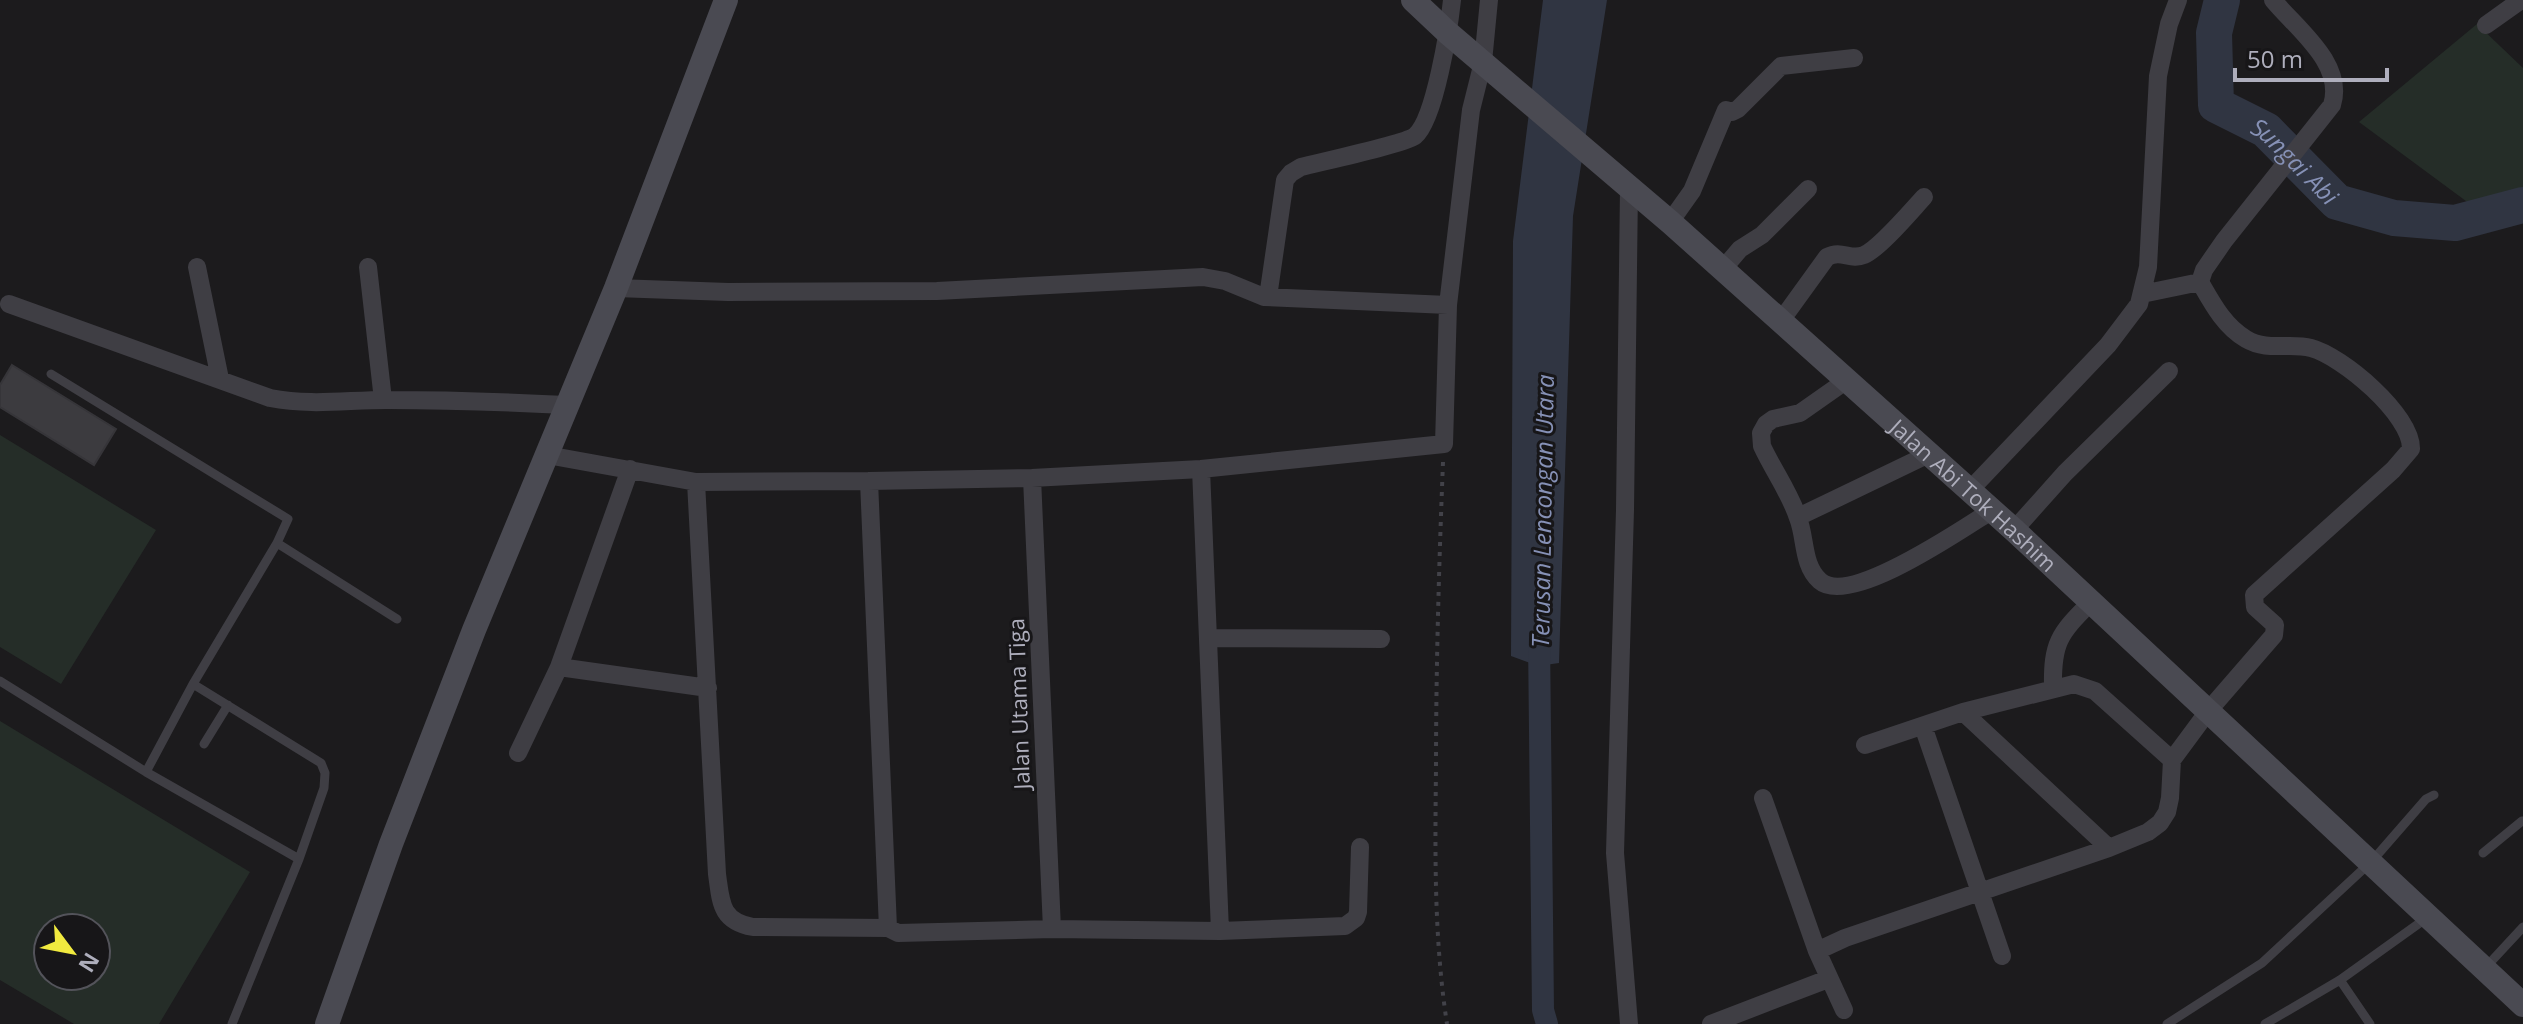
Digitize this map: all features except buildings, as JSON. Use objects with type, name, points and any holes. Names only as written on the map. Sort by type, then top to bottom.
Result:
[{"type":"main road","points":[[327,1024],[391,844],[457,673],[616,288],[726,0]]},
{"type":"main road","name":"Jalan Abi Tok Hashim","points":[[1413,0],[1670,222],[2014,530],[2372,861],[2484,970],[2520,996]]},
{"type":"street","points":[[1268,297],[1285,180],[1301,167],[1413,137],[1426,121],[1448,33],[1452,0]]},
{"type":"street","points":[[547,455],[696,482],[869,481],[1032,478],[1201,469],[1444,444],[1448,305],[1471,110],[1483,62],[1489,0]]},
{"type":"street","points":[[1969,491],[2114,338],[2139,304],[2151,240],[2158,76],[2169,24],[2178,0]]},
{"type":"street","points":[[2200,282],[2204,270],[2224,241],[2332,105],[2335,83],[2325,59],[2273,0]]},
{"type":"street","points":[[2486,25],[2521,0]]},
{"type":"street","points":[[1670,222],[1692,191],[1726,110],[1732,112],[1738,109],[1781,66],[1854,58]]},
{"type":"street","points":[[1629,188],[1625,510],[1615,853],[1629,1024]]},
{"type":"street","points":[[1723,269],[1740,249],[1762,235],[1808,189]]},
{"type":"street","points":[[1780,322],[1827,257],[1834,253],[1853,257],[1867,253],[1924,197]]},
{"type":"street","points":[[197,267],[220,379]]},
{"type":"street","points":[[368,267],[383,400]]},
{"type":"street","points":[[616,288],[728,292],[937,291],[1203,277],[1225,281],[1253,295],[1268,297],[1448,305]]},
{"type":"street","points":[[2142,294],[2200,282]]},
{"type":"street","points":[[1817,951],[1845,938],[2109,848],[2148,832],[2160,823],[2167,812],[2170,798],[2172,760],[2209,710],[2274,635],[2275,625],[2255,607],[2254,595],[2393,470],[2411,449],[2407,431],[2387,403],[2334,357],[2306,346],[2272,348],[2249,341],[2227,324],[2200,282]]},
{"type":"street","points":[[9,304],[270,398],[304,404],[383,400],[566,405]]},
{"type":"street","points":[[2014,530],[2065,473],[2169,371]]},
{"type":"street","points":[[1847,380],[1814,405],[1800,413],[1773,419],[1763,428],[1762,446],[1798,517],[1811,570],[1819,580],[1829,587],[1841,588],[1861,582],[1915,558],[1991,511]]},
{"type":"street","points":[[1798,517],[1929,454]]},
{"type":"street","points":[[518,753],[559,667],[630,469]]},
{"type":"street","points":[[1201,469],[1220,931]]},
{"type":"street","name":"Jalan Utama Tiga","points":[[1032,478],[1052,929]]},
{"type":"street","points":[[869,481],[888,928]]},
{"type":"street","points":[[696,482],[717,874],[720,897],[727,915],[733,921],[753,927],[888,928],[898,933],[1052,929],[1330,929],[1352,923],[1356,918],[1360,847]]},
{"type":"street","points":[[2053,688],[2052,661],[2057,645],[2064,629],[2090,603]]},
{"type":"street","points":[[1209,638],[1381,639]]},
{"type":"street","points":[[559,667],[708,688]]},
{"type":"street","points":[[1865,745],[1963,712],[2074,684],[2095,691],[2172,760]]},
{"type":"street","points":[[1963,712],[2109,848]]},
{"type":"street","points":[[1923,726],[2002,956]]},
{"type":"street","points":[[1763,798],[1817,951],[1844,1010]]},
{"type":"street","points":[[1711,1024],[1828,979]]},
{"type":"lane","points":[[51,374],[286,515],[287,523],[277,543],[193,684],[146,772]]},
{"type":"lane","points":[[277,543],[397,619]]},
{"type":"lane","points":[[0,681],[146,772],[299,859]]},
{"type":"lane","points":[[193,684],[321,763],[325,773],[324,788],[299,859],[232,1024]]},
{"type":"lane","points":[[204,744],[228,705]]},
{"type":"lane","points":[[2167,1024],[2262,963],[2372,861],[2426,799],[2434,795]]},
{"type":"lane","points":[[2483,853],[2522,821]]},
{"type":"lane","points":[[2265,1024],[2340,980],[2428,917]]},
{"type":"lane","points":[[2484,970],[2523,927]]},
{"type":"lane","points":[[2340,980],[2370,1024]]},
{"type":"path","points":[[1444,444],[1437,609],[1435,901],[1447,1024]]},
{"type":"shaded area","points":[[2477,24],[2523,68],[2523,216],[2493,221],[2359,122]]},
{"type":"shaded area","points":[[0,435],[156,530],[61,684],[0,647]]},
{"type":"shaded area","points":[[0,721],[250,872],[159,1024],[74,1024],[0,980]]},
{"type":"water","points":[[1543,0],[1607,0],[1573,216],[1559,663],[1538,666],[1511,656],[1513,241]]},
{"type":"waterway","name":"Sungai Abi","points":[[2222,0],[2214,33],[2216,105],[2266,130],[2337,202],[2394,218],[2455,223],[2523,205]]},
{"type":"waterway","name":"Terusan Lencongan Utara","points":[[1539,638],[1543,1010],[1547,1024]]}]
